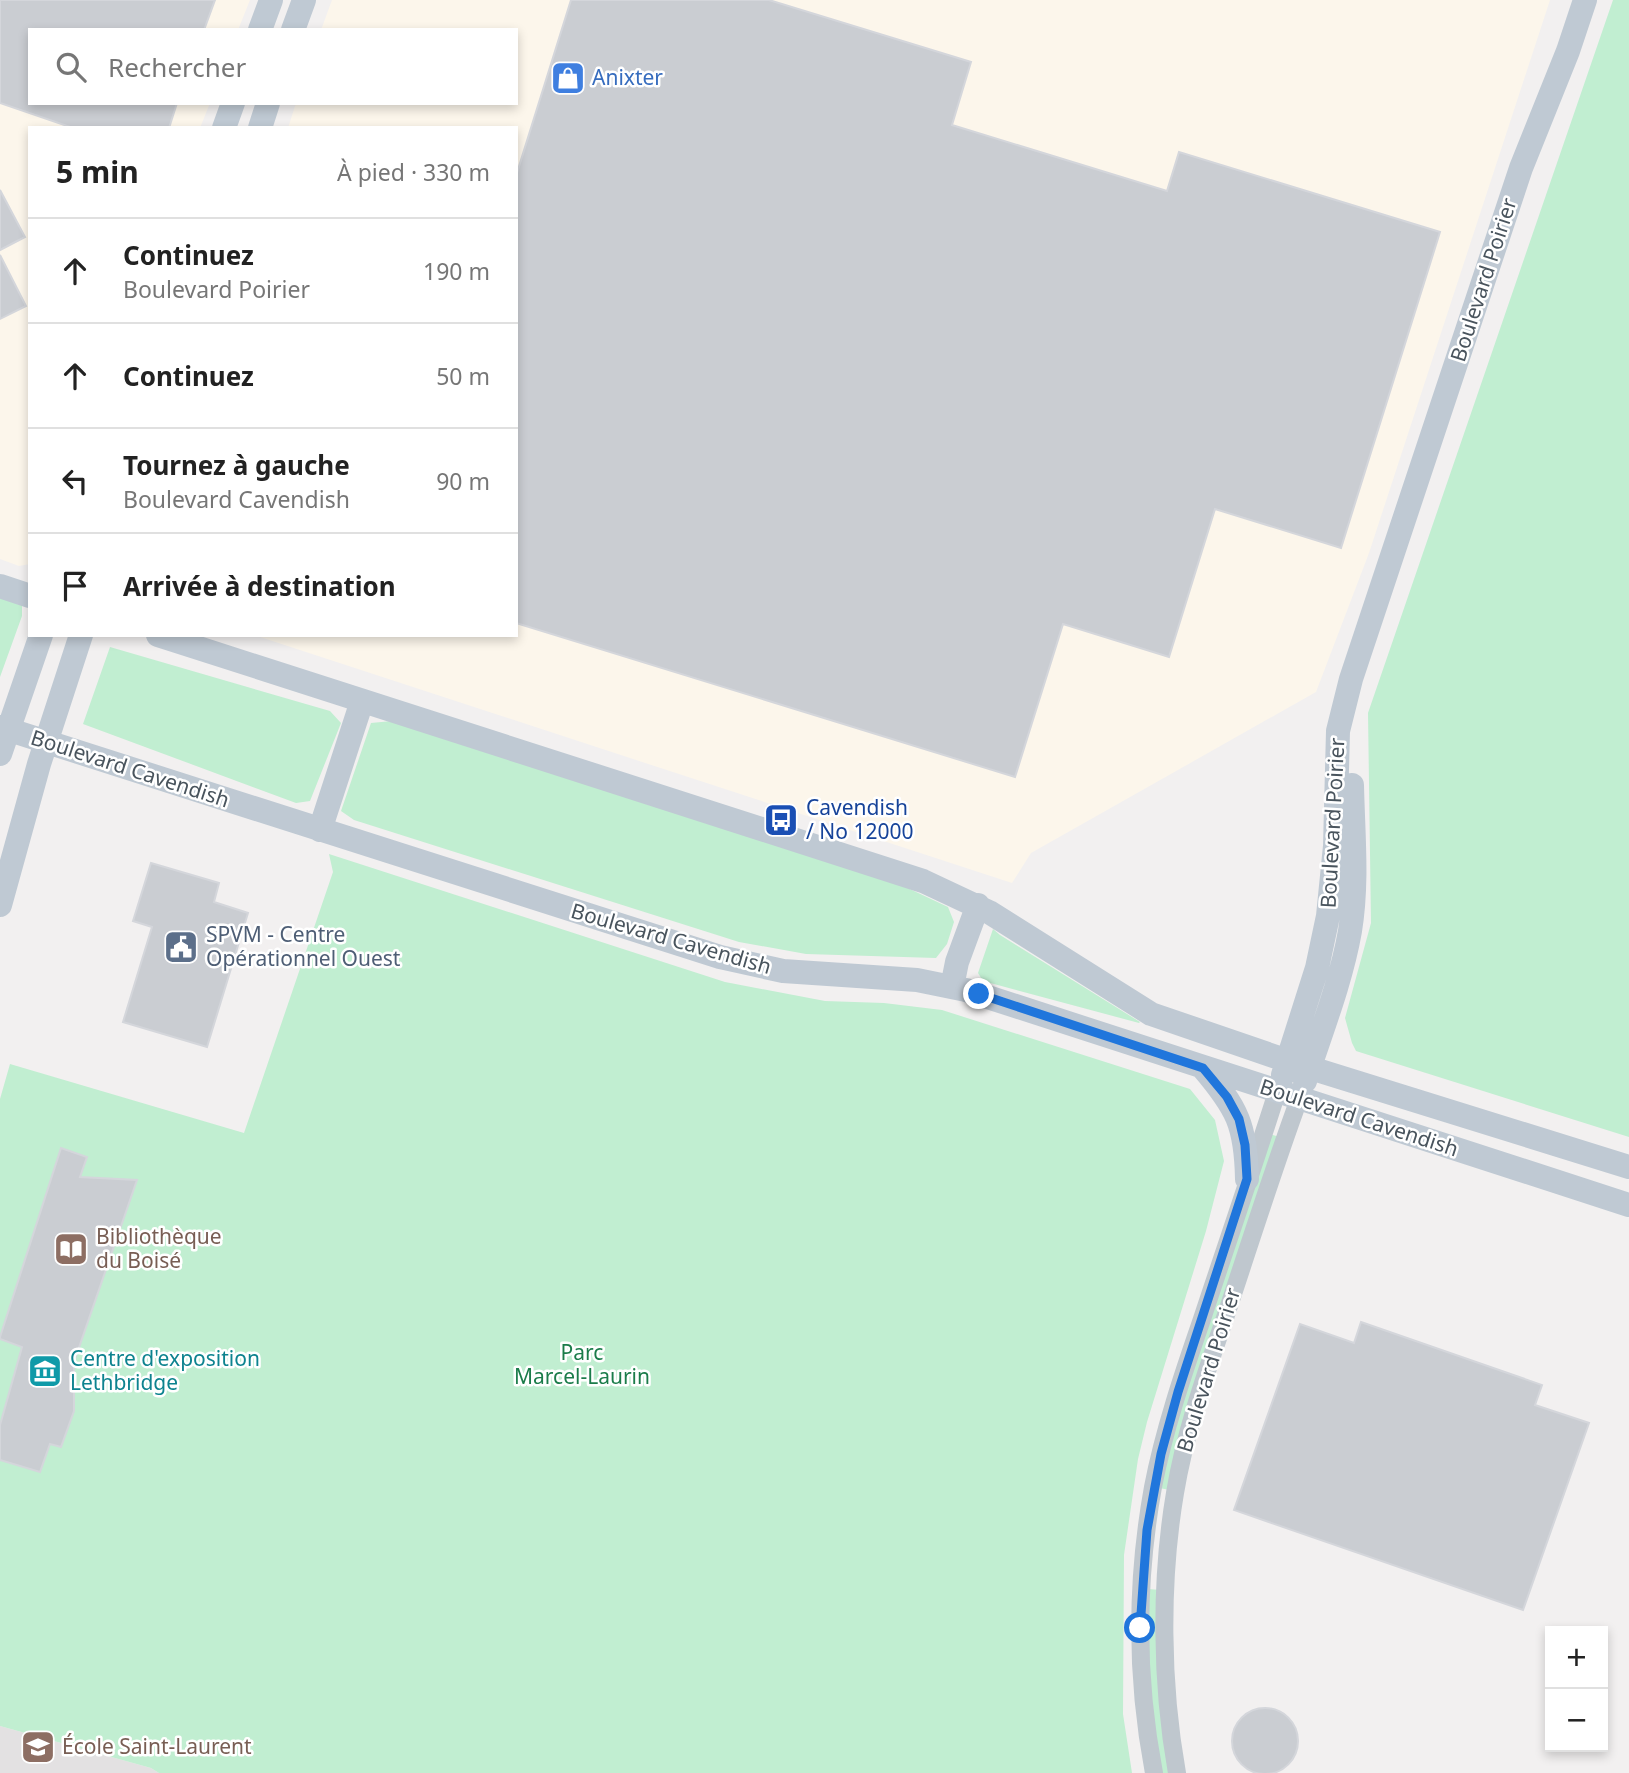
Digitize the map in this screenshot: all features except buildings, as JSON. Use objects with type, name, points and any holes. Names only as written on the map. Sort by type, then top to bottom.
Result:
[{"type":"main road","points":[[261,28],[271,0]]},
{"type":"main road","points":[[294,28],[304,0]]},
{"type":"main road","name":"Boulevard Poirier","points":[[1288,1095],[1298,1064],[1328,916],[1335,846],[1338,731],[1351,679],[1521,167],[1568,51],[1585,0]]},
{"type":"main road","points":[[225,126],[232,105]]},
{"type":"main road","points":[[261,126],[267,105]]},
{"type":"main road","points":[[0,586],[28,595]]},
{"type":"main road","points":[[0,754],[4,729],[40,637]]},
{"type":"main road","points":[[0,905],[46,743],[80,637]]},
{"type":"main road","name":"Boulevard Cavendish","points":[[164,637],[902,873],[978,905],[1151,1014],[1298,1064],[1629,1167]]},
{"type":"main road","points":[[320,830],[362,701]]},
{"type":"main road","name":"Boulevard Cavendish","points":[[4,729],[742,962],[804,974],[886,977],[952,987],[1004,1002],[1629,1205]]},
{"type":"main road","points":[[952,987],[957,962],[978,905]]},
{"type":"main road","points":[[1203,1068],[1227,1097],[1239,1119],[1245,1145],[1247,1179]]},
{"type":"street","name":"Boulevard Poirier","points":[[1154,1773],[1142,1689],[1140,1628],[1143,1563],[1150,1509],[1175,1401],[1247,1179],[1288,1095]]},
{"type":"street","name":"Boulevard Poirier","points":[[1177,1773],[1168,1711],[1164,1645],[1174,1495],[1202,1387],[1288,1095]]},
{"type":"shaded area","points":[[0,0],[250,0],[239,28],[28,28],[28,105],[209,105],[201,126],[28,126],[28,564],[19,566],[0,559]]},
{"type":"shaded area","points":[[332,0],[1550,0],[1369,553],[1316,692],[1031,853],[1012,883],[260,637],[518,637],[518,126],[289,126],[295,105],[518,105],[518,28],[322,28]]},
{"type":"shaded area","name":"École Saint-Laurent","points":[[0,1726],[151,1768],[159,1773],[0,1773]]},
{"type":"green space","points":[[1613,0],[1629,0],[1629,1137],[1356,1051],[1345,1018],[1371,923],[1368,713]]},
{"type":"green space","points":[[0,598],[22,605],[22,616],[0,677]]},
{"type":"green space","points":[[110,647],[330,711],[341,723],[310,801],[296,803],[83,724]]},
{"type":"green space","points":[[392,721],[897,883],[948,907],[954,922],[947,944],[936,958],[806,954],[739,942],[354,820],[341,811],[371,723]]},
{"type":"green space","name":"Parc Marcel-Laurin","points":[[329,854],[725,982],[825,1001],[884,1003],[942,1010],[1190,1089],[1215,1120],[1224,1161],[1206,1231],[1138,1459],[1124,1555],[1123,1714],[1132,1773],[159,1773],[151,1768],[0,1726],[0,1099],[10,1064],[244,1133],[333,872]]},
{"type":"green space","points":[[993,929],[1140,1022],[983,981],[978,973]]},
{"type":"green space","points":[[1269,1134],[1280,1137],[1170,1490],[1159,1488],[1169,1443]]},
{"type":"green space","points":[[1148,1589],[1161,1590],[1172,1773],[1160,1773],[1147,1675]]},
{"type":"place","name":"Anixter","points":[[568,78]]},
{"type":"place","name":"Cavendish / No 12000","points":[[781,820]]},
{"type":"place","name":"SPVM - Centre Opérationnel Ouest","points":[[181,947]]},
{"type":"place","name":"Bibliothèque du Boisé","points":[[71,1249]]},
{"type":"place","name":"Centre d'exposition Lethbridge","points":[[45,1371]]},
{"type":"place","name":"École Saint-Laurent","points":[[38,1747]]},
{"type":"route","points":[[979,994],[1203,1068],[1227,1097],[1242,1127],[1247,1179],[1178,1392],[1161,1454],[1147,1530],[1140,1628]]}]
